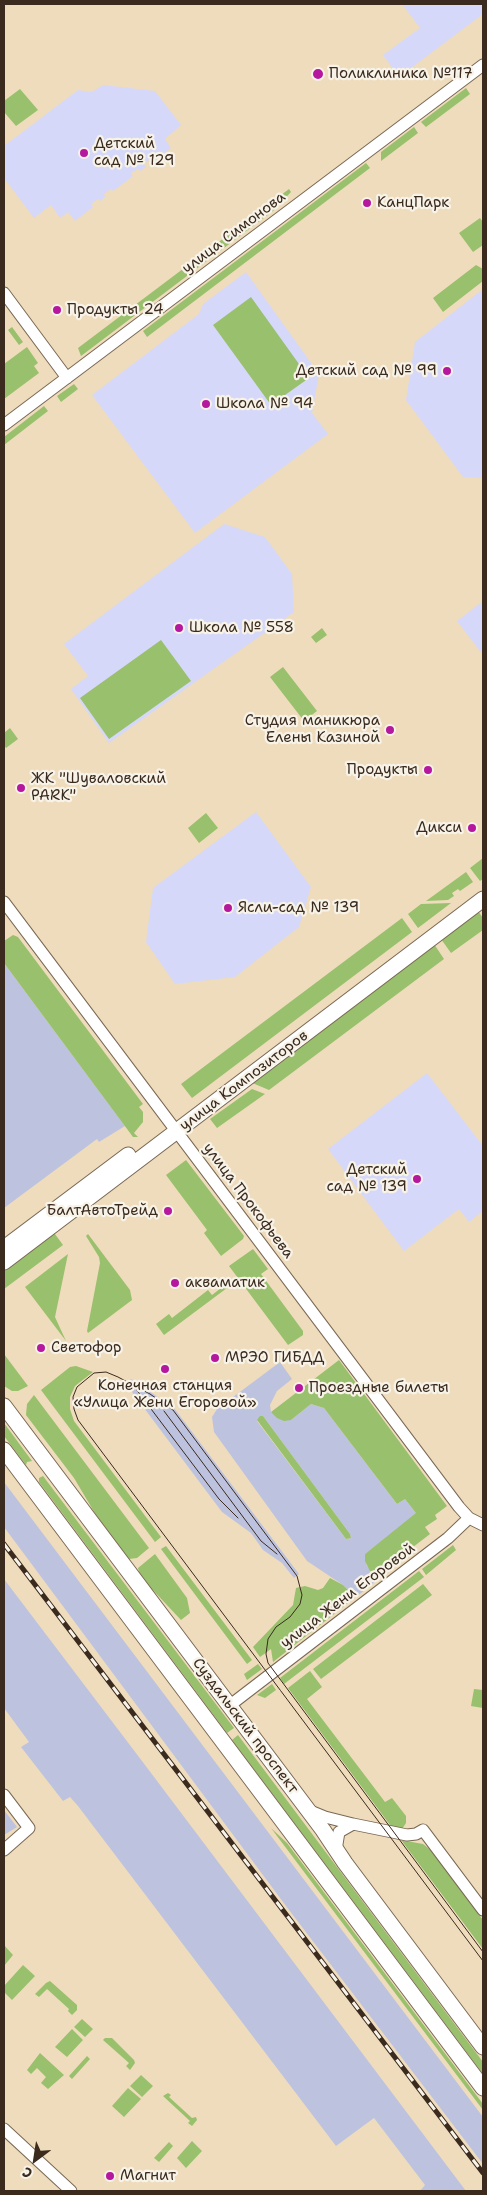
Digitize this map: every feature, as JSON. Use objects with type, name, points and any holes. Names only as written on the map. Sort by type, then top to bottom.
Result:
[{"type":"main road","name":"улица Композиторов","points":[[4,1262],[174,1127],[483,889]]},
{"type":"main road","name":"улица Композиторов","points":[[4,1248],[174,1127],[483,899]]},
{"type":"main road","name":"Суздальский проспект","points":[[4,1406],[308,1810],[483,2047]]},
{"type":"main road","name":"Суздальский проспект","points":[[4,1450],[483,2088]]},
{"type":"main road","points":[[29,1481],[29,1472],[33,1467],[40,1466],[51,1470]]},
{"type":"street","name":"улица Симонова","points":[[4,425],[483,65]]},
{"type":"street","points":[[4,293],[67,378]]},
{"type":"street","name":"улица Прокофьева","points":[[4,902],[469,1518]]},
{"type":"street","points":[[469,1518],[483,1525]]},
{"type":"street","name":"улица Жени Егоровой","points":[[229,1706],[448,1538],[469,1518]]},
{"type":"street","points":[[4,1795],[29,1828],[4,1850]]},
{"type":"street","points":[[308,1810],[325,1817],[407,1835],[416,1834],[423,1830],[483,1910]]},
{"type":"street","points":[[336,1850],[339,1832],[353,1824]]},
{"type":"street","points":[[4,2129],[71,2191]]},
{"type":"shaded area","points":[[402,4],[483,4],[483,14],[399,77],[383,55],[420,28]]},
{"type":"shaded area","name":"Детский сад № 129","points":[[103,85],[155,91],[181,125],[165,139],[171,148],[153,162],[150,159],[144,164],[146,167],[140,171],[138,169],[131,173],[133,176],[113,191],[111,189],[104,194],[105,197],[100,201],[98,199],[91,204],[93,207],[75,221],[68,212],[60,218],[51,205],[34,218],[4,178],[4,146],[78,90],[92,92]]},
{"type":"shaded area","name":"Школа № 94","points":[[246,272],[319,374],[312,413],[328,434],[195,533],[92,395],[199,314],[203,304]]},
{"type":"shaded area","name":"Детский сад № 99","points":[[483,289],[483,478],[463,477],[406,400],[415,342]]},
{"type":"shaded area","name":"Школа № 558","points":[[224,524],[265,537],[292,574],[294,612],[109,743],[71,689],[88,676],[64,644]]},
{"type":"shaded area","points":[[483,601],[483,655],[457,621]]},
{"type":"shaded area","name":"Ясли-сад № 139","points":[[256,812],[311,887],[299,927],[235,977],[175,984],[146,942],[153,888]]},
{"type":"shaded area","points":[[4,963],[125,1126],[99,1142],[97,1139],[4,1208]]},
{"type":"shaded area","name":"Детский сад № 139","points":[[427,1073],[483,1146],[483,1211],[469,1222],[459,1209],[404,1251],[328,1149]]},
{"type":"shaded area","points":[[280,1362],[292,1379],[277,1391],[270,1405],[271,1412],[291,1420],[311,1404],[324,1408],[397,1504],[405,1499],[417,1514],[365,1554],[367,1566],[382,1574],[388,1572],[352,1600],[351,1593],[343,1585],[307,1561],[214,1432],[212,1417],[217,1409]],"holes":[[[263,1416],[350,1534],[351,1538],[346,1539],[257,1421]]]},
{"type":"shaded area","name":"Конечная станция «Улица Жени Егоровой»","points":[[131,1379],[174,1408],[299,1574],[294,1578],[282,1563],[263,1550],[251,1533],[222,1512],[126,1384]]},
{"type":"shaded area","points":[[4,1482],[483,2117],[483,2164],[286,1906],[4,1527]]},
{"type":"shaded area","points":[[4,1579],[466,2191],[420,2191],[425,2185],[374,2118],[336,2146],[78,1806],[70,1797],[63,1801],[21,1747],[29,1742],[4,1708]]},
{"type":"shaded area","points":[[4,1810],[17,1827],[4,1835]]},
{"type":"green space","points":[[466,88],[470,94],[426,127],[421,122]]},
{"type":"green space","points":[[20,89],[38,110],[16,126],[4,112],[4,101]]},
{"type":"green space","points":[[414,127],[418,133],[381,161],[381,152]]},
{"type":"green space","points":[[366,163],[370,168],[147,337],[143,331]]},
{"type":"green space","points":[[289,189],[291,192],[273,211],[81,356],[78,348]]},
{"type":"green space","points":[[480,218],[483,222],[483,245],[473,252],[459,233]]},
{"type":"green space","points":[[476,265],[483,269],[483,281],[443,312],[433,298]]},
{"type":"green space","points":[[251,297],[309,378],[271,405],[213,325]]},
{"type":"green space","points":[[12,327],[23,342],[19,345],[8,330]]},
{"type":"green space","points":[[27,347],[38,363],[34,366],[39,373],[4,399],[4,364]]},
{"type":"green space","points":[[74,384],[78,389],[61,402],[57,396]]},
{"type":"green space","points":[[44,406],[48,411],[4,445],[4,437]]},
{"type":"green space","points":[[322,628],[327,635],[316,643],[311,637]]},
{"type":"green space","points":[[161,640],[191,681],[109,739],[80,698]]},
{"type":"green space","points":[[283,667],[317,711],[304,721],[270,677]]},
{"type":"green space","points":[[10,728],[18,739],[6,748],[4,745],[4,733]]},
{"type":"green space","points":[[206,813],[218,828],[199,843],[188,828]]},
{"type":"green space","points":[[483,858],[483,879],[480,881],[470,868]]},
{"type":"green space","points":[[466,872],[473,882],[460,891],[458,889],[452,893],[454,896],[448,900],[426,901]]},
{"type":"green space","points":[[451,903],[418,928],[408,914],[421,904]]},
{"type":"green space","points":[[478,911],[483,918],[483,930],[451,953],[441,939]]},
{"type":"green space","points":[[402,918],[412,932],[192,1098],[181,1084]]},
{"type":"green space","points":[[13,935],[18,937],[143,1104],[139,1107],[143,1112],[143,1122],[134,1133],[138,1137],[133,1137],[4,963],[4,941]]},
{"type":"green space","points":[[434,944],[444,959],[269,1090],[250,1082]]},
{"type":"green space","points":[[252,1089],[265,1094],[217,1128],[210,1119]]},
{"type":"green space","points":[[186,1160],[244,1236],[243,1239],[221,1256],[204,1233],[207,1230],[166,1175]]},
{"type":"green space","points":[[52,1230],[63,1245],[4,1289],[4,1266]]},
{"type":"green space","points":[[88,1234],[130,1290],[132,1300],[88,1333],[100,1263],[99,1257],[86,1236]]},
{"type":"green space","points":[[253,1249],[268,1269],[261,1274],[303,1331],[303,1335],[288,1345],[229,1266]]},
{"type":"green space","points":[[68,1254],[55,1317],[66,1341],[25,1287]]},
{"type":"green space","points":[[221,1280],[227,1288],[164,1335],[156,1324],[169,1314],[172,1318],[208,1290],[212,1295],[221,1288],[217,1283]]},
{"type":"green space","points":[[4,1354],[28,1386],[18,1391],[12,1391],[4,1386]]},
{"type":"green space","points":[[339,1360],[447,1506],[435,1515],[437,1519],[425,1527],[430,1534],[391,1564],[394,1568],[382,1574],[370,1571],[365,1561],[365,1554],[416,1513],[405,1499],[397,1504],[324,1408],[311,1404],[291,1420],[284,1421],[277,1418],[271,1412]]},
{"type":"green space","points":[[76,1366],[93,1372],[75,1386],[70,1397],[70,1409],[74,1421],[161,1537],[155,1542],[41,1390],[70,1367]]},
{"type":"green space","points":[[34,1395],[149,1548],[137,1558],[129,1559],[96,1515],[74,1478],[26,1415],[27,1404]]},
{"type":"green space","points":[[260,1416],[263,1416],[350,1534],[351,1538],[346,1539],[257,1420]]},
{"type":"green space","points":[[4,1423],[32,1461],[27,1462],[26,1465],[4,1436]]},
{"type":"green space","points":[[43,1476],[234,1728],[227,1733],[39,1482],[39,1478]]},
{"type":"green space","points":[[453,1545],[456,1550],[426,1575],[422,1569]]},
{"type":"green space","points":[[166,1546],[252,1660],[247,1664],[161,1549]]},
{"type":"green space","points":[[155,1554],[187,1598],[190,1613],[181,1620],[150,1587],[139,1572],[138,1568]]},
{"type":"green space","points":[[419,1571],[424,1577],[284,1684],[280,1678]]},
{"type":"green space","points":[[330,1578],[343,1585],[351,1593],[352,1600],[273,1662],[271,1649],[260,1657],[253,1647],[293,1605],[296,1588],[305,1586],[318,1590],[323,1588]]},
{"type":"green space","points":[[423,1584],[432,1595],[321,1679],[313,1669]]},
{"type":"green space","points":[[258,1664],[262,1669],[247,1680],[244,1674]]},
{"type":"green space","points":[[310,1671],[322,1687],[307,1699],[385,1802],[392,1798],[406,1816],[406,1823],[402,1829],[393,1829],[288,1688]]},
{"type":"green space","points":[[272,1684],[276,1690],[265,1698],[257,1695]]},
{"type":"green space","points":[[474,1689],[483,1690],[483,1708],[471,1706]]},
{"type":"green space","points":[[238,1735],[483,2062],[483,2074],[232,1740]]},
{"type":"green space","points":[[271,1828],[287,1843],[483,2104],[483,2110]]},
{"type":"green space","points":[[401,1840],[423,1844],[432,1851],[483,1920],[483,1949]]},
{"type":"green space","points":[[4,1945],[13,1955],[4,1966]]},
{"type":"green space","points":[[23,1965],[35,1976],[12,2000],[4,1992],[4,1986]]},
{"type":"green space","points":[[50,1981],[77,2005],[77,2010],[72,2015],[68,2011],[69,2009],[47,1989],[39,1997],[35,1994]]},
{"type":"green space","points":[[82,2019],[93,2029],[85,2037],[74,2027]]},
{"type":"green space","points":[[72,2029],[83,2040],[67,2057],[55,2047]]},
{"type":"green space","points":[[105,2038],[112,2038],[134,2060],[135,2063],[130,2070],[126,2066],[129,2063],[103,2040]]},
{"type":"green space","points":[[40,2053],[64,2075],[48,2089],[41,2083],[46,2077],[37,2068],[31,2074],[27,2070]]},
{"type":"green space","points":[[87,2056],[90,2059],[72,2079],[69,2076]]},
{"type":"green space","points":[[141,2075],[153,2086],[142,2097],[130,2086]]},
{"type":"green space","points":[[128,2088],[141,2099],[124,2117],[112,2106]]},
{"type":"green space","points":[[168,2093],[171,2095],[169,2097],[192,2118],[196,2117],[197,2120],[192,2126],[188,2123],[190,2121],[163,2096]]},
{"type":"green space","points":[[192,2141],[202,2151],[186,2168],[177,2158]]},
{"type":"green space","points":[[169,2142],[173,2146],[159,2162],[154,2158]]},
{"type":"tram line","points":[[483,1952],[268,1663],[266,1654],[268,1639],[276,1627],[290,1617],[300,1604],[302,1595],[297,1576],[173,1410],[150,1394],[118,1377],[106,1372],[94,1373],[77,1387],[73,1397],[74,1409],[78,1420],[483,1961]]},
{"type":"tram line","points":[[136,1389],[219,1499],[238,1518]]},
{"type":"tram line","points":[[164,1411],[261,1541],[277,1554]]},
{"type":"railway","points":[[4,1544],[483,2173]]},
{"type":"place","name":"Поликлиника №117","points":[[318,74]]},
{"type":"place","name":"Детский сад № 129","points":[[84,153]]},
{"type":"place","name":"КанцПарк","points":[[367,203]]},
{"type":"place","name":"Продукты 24","points":[[57,310]]},
{"type":"place","name":"Детский сад № 99","points":[[447,371]]},
{"type":"place","name":"Школа № 94","points":[[206,404]]},
{"type":"place","name":"Школа № 558","points":[[179,628]]},
{"type":"place","name":"Студия маникюра Елены Казиной","points":[[390,730]]},
{"type":"place","name":"Продукты","points":[[428,770]]},
{"type":"place","name":"ЖК \"Шуваловский PARK\"","points":[[21,788]]},
{"type":"place","name":"Дикси","points":[[472,828]]},
{"type":"place","name":"Ясли-сад № 139","points":[[228,908]]},
{"type":"place","name":"Детский сад № 139","points":[[417,1179]]},
{"type":"place","name":"БалтАвтоТрейд","points":[[168,1211]]},
{"type":"place","name":"акваматик","points":[[175,1283]]},
{"type":"place","name":"Светофор","points":[[41,1348]]},
{"type":"place","name":"МРЭО ГИБДД","points":[[215,1358]]},
{"type":"place","name":"Конечная станция «Улица Жени Егоровой»","points":[[165,1369]]},
{"type":"place","name":"Проездные билеты","points":[[299,1388]]},
{"type":"place","name":"Магнит","points":[[110,2176]]}]
